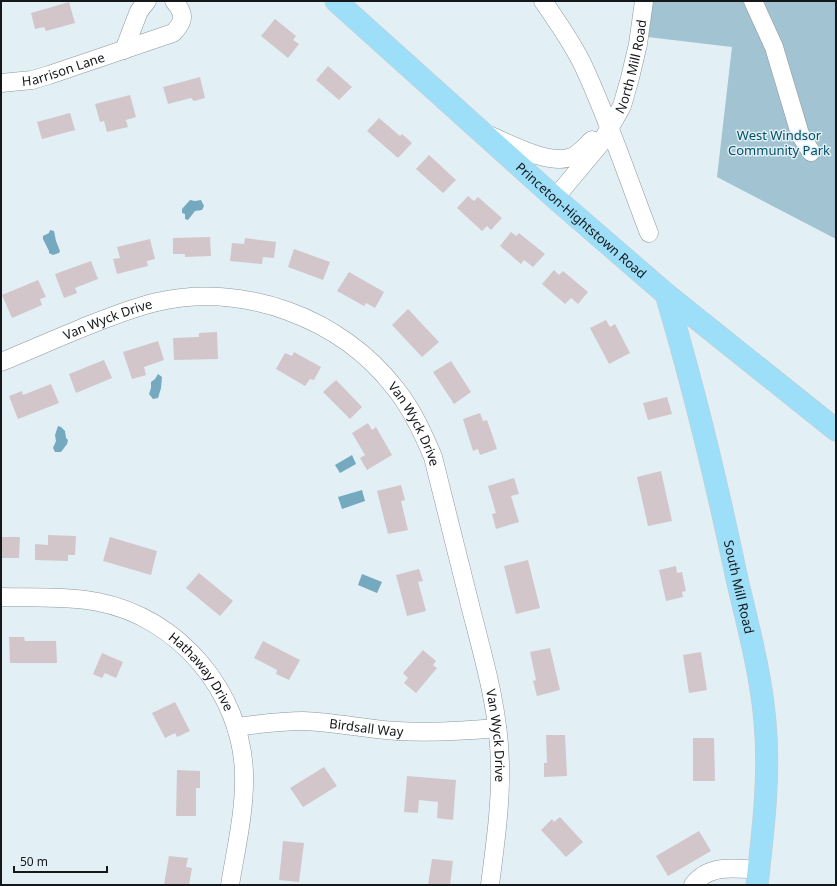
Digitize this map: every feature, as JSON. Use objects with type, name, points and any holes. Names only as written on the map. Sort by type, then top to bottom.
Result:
[{"type":"main road","name":"Princeton-Hightstown Road","points":[[336,1],[556,198],[666,294],[836,430]]},
{"type":"main road","name":"South Mill Road","points":[[666,294],[682,349],[728,538],[760,682],[765,722],[767,761],[766,801],[758,877]]},
{"type":"street","points":[[124,50],[139,11],[147,1]]},
{"type":"street","name":"Harrison Lane","points":[[1,83],[32,80],[173,33],[179,27],[183,17],[180,8],[174,1]]},
{"type":"street","points":[[543,1],[563,30],[581,62],[609,128]]},
{"type":"street","name":"North Mill Road","points":[[556,198],[601,143],[622,106],[638,44],[644,1]]},
{"type":"street","points":[[753,1],[764,21],[774,47],[800,134],[811,152]]},
{"type":"street","name":"North Mill Road","points":[[485,134],[526,150],[558,160],[572,157],[579,153],[600,133],[609,128]]},
{"type":"street","name":"North Mill Road","points":[[609,128],[649,233]]},
{"type":"street","name":"Van Wyck Drive","points":[[1,362],[134,308],[183,298],[208,297],[234,298],[283,309],[322,327],[353,347],[375,366],[395,388],[409,408],[424,434],[433,457],[491,687],[500,764],[500,798],[490,885]]},
{"type":"street","name":"Hathaway Drive","points":[[1,597],[77,599],[99,602],[124,609],[166,631],[197,659],[213,679],[226,701],[236,727],[242,750],[244,772],[244,795],[230,885]]},
{"type":"street","name":"Birdsall Way","points":[[236,727],[272,722],[303,721],[426,733],[497,728]]},
{"type":"street","points":[[693,885],[708,872],[727,867],[758,877]]},
{"type":"green space","name":"West Windsor Community Park","points":[[645,1],[836,1],[836,239],[717,177],[732,47],[639,36]]},
{"type":"shaded area","points":[[190,200],[201,200],[204,206],[202,210],[195,211],[188,220],[185,219],[185,214],[182,213],[182,209]]},
{"type":"shaded area","points":[[50,230],[54,231],[60,251],[59,253],[53,255],[49,253],[43,239],[43,236],[49,233]]},
{"type":"shaded area","points":[[158,374],[162,377],[161,388],[158,398],[153,399],[149,394],[151,382]]},
{"type":"shaded area","points":[[58,426],[65,431],[66,438],[68,440],[61,452],[55,452],[53,448],[56,441],[55,435]]},
{"type":"shaded area","points":[[352,455],[356,464],[340,473],[335,465]]},
{"type":"shaded area","points":[[362,490],[365,501],[342,509],[338,497]]},
{"type":"shaded area","points":[[362,574],[382,582],[377,593],[358,585]]},
{"type":"building","points":[[69,2],[75,23],[46,31],[44,27],[35,29],[31,13]]},
{"type":"building","points":[[275,19],[296,36],[293,40],[299,44],[288,58],[261,36]]},
{"type":"building","points":[[328,66],[352,87],[339,100],[316,80]]},
{"type":"building","points":[[200,77],[205,98],[194,101],[191,98],[168,104],[163,87]]},
{"type":"building","points":[[130,95],[136,117],[126,120],[128,127],[107,132],[104,121],[100,122],[95,104]]},
{"type":"building","points":[[70,113],[75,130],[42,139],[37,122]]},
{"type":"building","points":[[379,118],[400,136],[402,134],[412,143],[398,158],[367,131]]},
{"type":"building","points":[[429,155],[456,180],[443,193],[416,169]]},
{"type":"building","points":[[468,196],[474,201],[478,197],[502,218],[491,230],[487,226],[482,231],[457,208]]},
{"type":"building","points":[[511,232],[516,236],[519,233],[545,254],[533,267],[524,260],[521,264],[500,246]]},
{"type":"building","points":[[210,237],[211,256],[185,257],[185,254],[173,254],[173,238]]},
{"type":"building","points":[[245,238],[276,242],[274,258],[263,257],[262,264],[230,261],[232,243],[244,244]]},
{"type":"building","points":[[150,239],[155,259],[147,261],[148,266],[117,274],[113,259],[120,258],[117,247]]},
{"type":"building","points":[[294,249],[330,262],[323,280],[288,267]]},
{"type":"building","points":[[91,261],[98,279],[75,288],[77,293],[64,298],[55,274]]},
{"type":"building","points":[[554,270],[559,275],[563,271],[588,292],[578,304],[571,298],[565,304],[542,284]]},
{"type":"building","points":[[349,272],[384,292],[375,308],[366,303],[364,306],[337,291]]},
{"type":"building","points":[[38,280],[46,297],[40,299],[42,305],[12,318],[2,295]]},
{"type":"building","points":[[408,309],[439,342],[422,357],[392,325]]},
{"type":"building","points":[[606,320],[610,327],[615,324],[630,353],[609,364],[590,328]]},
{"type":"building","points":[[217,332],[218,359],[174,360],[173,338],[199,337],[199,333]]},
{"type":"building","points":[[158,341],[164,360],[144,367],[146,375],[132,379],[123,352]]},
{"type":"building","points":[[294,352],[321,367],[314,380],[310,379],[305,386],[276,369],[285,353],[292,356]]},
{"type":"building","points":[[104,360],[112,378],[76,393],[69,374]]},
{"type":"building","points":[[451,361],[471,392],[454,404],[433,372]]},
{"type":"building","points":[[336,380],[362,407],[350,419],[323,392]]},
{"type":"building","points":[[51,384],[59,403],[18,419],[9,396],[22,391],[23,395]]},
{"type":"building","points":[[667,397],[672,414],[648,420],[643,403]]},
{"type":"building","points":[[480,413],[483,421],[487,420],[497,449],[480,455],[478,449],[473,451],[463,419]]},
{"type":"building","points":[[368,423],[372,430],[376,427],[392,455],[367,470],[360,458],[365,455],[352,433]]},
{"type":"building","points":[[661,471],[672,521],[648,526],[637,477]]},
{"type":"building","points":[[514,478],[519,494],[511,496],[519,522],[496,529],[492,514],[496,513],[488,486]]},
{"type":"building","points":[[401,485],[405,500],[401,501],[408,530],[388,534],[377,491]]},
{"type":"building","points":[[48,535],[76,536],[75,555],[68,555],[68,561],[35,560],[35,544],[48,545]]},
{"type":"building","points":[[1,537],[20,537],[19,558],[1,558]]},
{"type":"building","points":[[110,537],[157,551],[151,575],[103,561]]},
{"type":"building","points":[[528,560],[540,608],[516,614],[504,566]]},
{"type":"building","points":[[676,566],[677,573],[682,572],[686,591],[682,592],[683,597],[666,601],[659,570]]},
{"type":"building","points":[[419,569],[423,581],[418,582],[426,611],[407,616],[396,575]]},
{"type":"building","points":[[199,573],[233,601],[220,616],[186,588]]},
{"type":"building","points":[[9,637],[24,637],[25,641],[56,641],[57,663],[10,663]]},
{"type":"building","points":[[263,641],[300,660],[289,680],[276,674],[277,670],[254,658]]},
{"type":"building","points":[[550,648],[560,690],[537,696],[533,681],[536,680],[530,652]]},
{"type":"building","points":[[423,650],[436,661],[433,665],[437,668],[416,693],[404,683],[408,678],[403,673]]},
{"type":"building","points":[[701,652],[707,690],[689,693],[683,655]]},
{"type":"building","points":[[102,653],[123,662],[116,678],[105,673],[102,678],[93,674]]},
{"type":"building","points":[[175,702],[190,731],[177,737],[175,733],[165,738],[152,713]]},
{"type":"building","points":[[546,735],[565,735],[567,776],[544,777],[544,763],[547,763]]},
{"type":"building","points":[[693,738],[714,738],[715,781],[693,781]]},
{"type":"building","points":[[324,767],[337,786],[303,807],[290,788]]},
{"type":"building","points":[[177,770],[200,771],[200,788],[196,788],[196,816],[176,816]]},
{"type":"building","points":[[407,776],[456,780],[453,820],[437,818],[438,802],[419,800],[418,813],[404,812]]},
{"type":"building","points":[[560,817],[583,842],[566,857],[541,830],[552,819],[554,822]]},
{"type":"building","points":[[699,831],[711,851],[668,876],[656,856]]},
{"type":"building","points":[[283,841],[304,843],[299,882],[279,880]]},
{"type":"building","points":[[169,856],[188,858],[186,867],[192,868],[189,885],[164,885]]},
{"type":"building","points":[[432,859],[453,861],[450,885],[428,885]]}]
